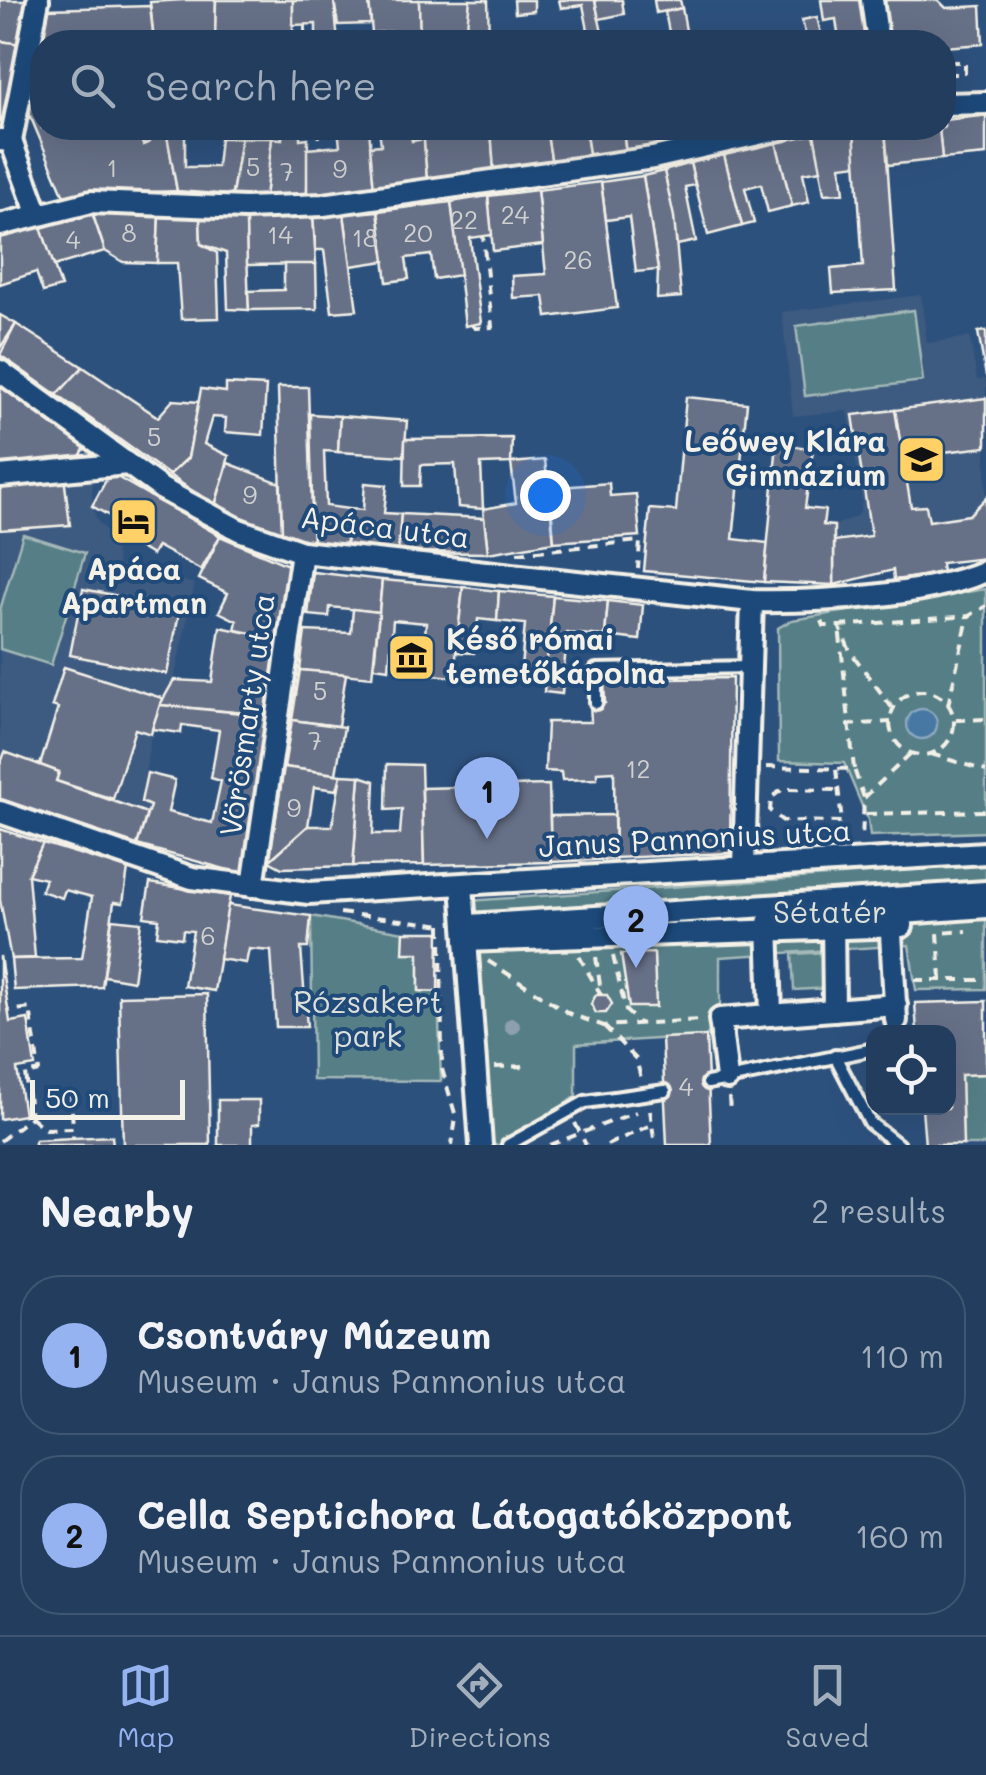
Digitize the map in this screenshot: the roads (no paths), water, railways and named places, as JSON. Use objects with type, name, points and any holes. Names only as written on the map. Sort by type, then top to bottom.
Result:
[{"type":"street","points":[[32,30],[38,0]]},
{"type":"street","points":[[872,0],[876,30]]},
{"type":"street","points":[[0,166],[11,134],[30,40]]},
{"type":"street","points":[[956,104],[986,103]]},
{"type":"street","points":[[11,134],[38,212]]},
{"type":"street","points":[[0,225],[38,212],[91,202],[246,208],[323,205],[652,158],[732,140]]},
{"type":"street","name":"Apáca utca","points":[[0,371],[162,489],[238,530],[302,552],[752,601],[818,602],[986,572]]},
{"type":"street","points":[[0,476],[127,464]]},
{"type":"street","name":"Vörösmarty utca","points":[[253,886],[302,552]]},
{"type":"street","points":[[744,866],[752,601]]},
{"type":"street","name":"Janus Pannonius utca","points":[[0,812],[192,878],[323,893],[986,853]]},
{"type":"street","points":[[462,885],[481,1145]]},
{"type":"street","points":[[467,930],[986,892]]},
{"type":"street","points":[[718,1080],[721,1029],[771,1015],[834,1010],[896,1020],[890,898]]},
{"type":"street","points":[[832,903],[834,1010]]},
{"type":"street","points":[[768,906],[771,1015]]},
{"type":"street","points":[[467,930],[593,938],[902,926],[902,913],[986,907]]},
{"type":"lane","points":[[596,702],[596,670],[750,667]]},
{"type":"lane","points":[[718,1080],[866,1051]]},
{"type":"lane","points":[[836,1056],[870,1123],[898,1145]]},
{"type":"lane","points":[[508,1145],[585,1102],[665,1091]]},
{"type":"place","name":"Leőwey Klára Gimnázium","points":[[921,459]]},
{"type":"place","name":"Apáca Apartman","points":[[134,521]]},
{"type":"place","name":"Késő római temetőkápolna","points":[[411,657]]},
{"type":"place","name":"Csontváry Múzeum","points":[[487,839]]},
{"type":"place","name":"Cella Septichora Látogatóközpont","points":[[636,968]]},
{"type":"park label","name":"Sétatér","points":[[830,913]]},
{"type":"park label","name":"Rózsakert park","points":[[368,1020]]}]
